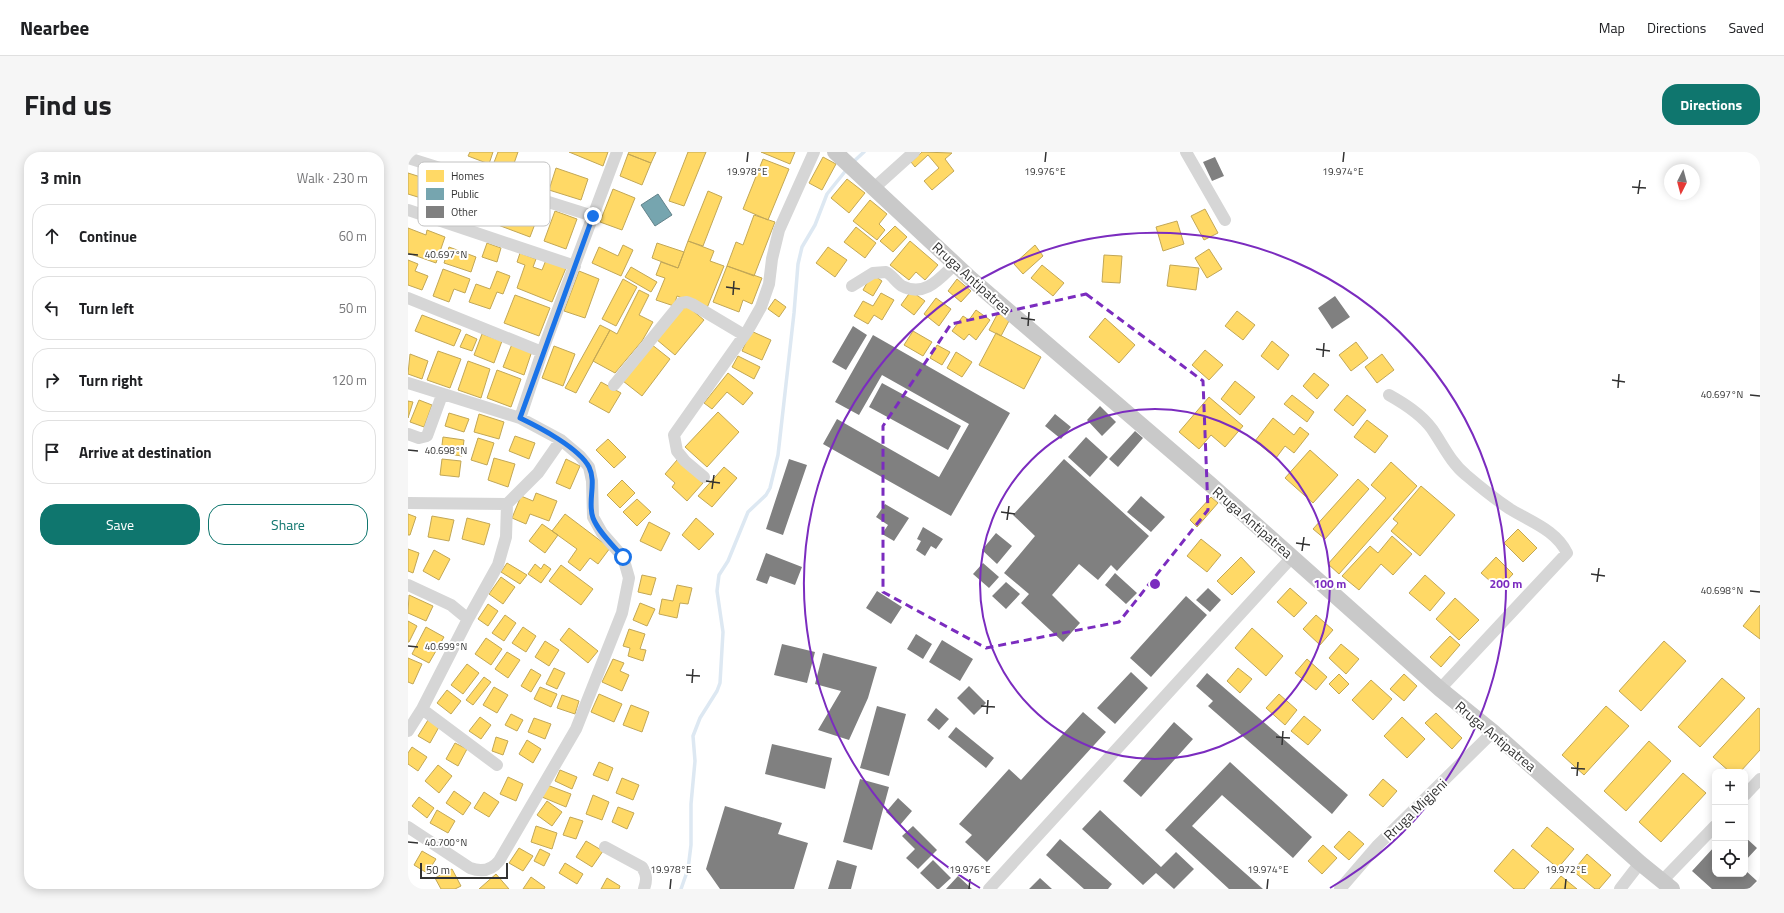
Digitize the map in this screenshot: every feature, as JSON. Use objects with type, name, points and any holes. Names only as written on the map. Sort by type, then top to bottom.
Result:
[{"type":"main road","name":"Rruga Antipatrea","points":[[845,159],[955,264],[1293,556],[1440,689],[1493,732],[1640,863],[1667,885]]},
{"type":"street","points":[[520,418],[542,352],[618,152]]},
{"type":"street","points":[[704,477],[685,461],[677,451],[674,435],[744,335],[761,307],[769,284],[772,259],[779,230],[814,152]]},
{"type":"street","points":[[874,188],[914,152]]},
{"type":"street","points":[[1186,152],[1225,220]]},
{"type":"street","points":[[408,158],[421,162]]},
{"type":"street","points":[[550,203],[593,216]]},
{"type":"street","points":[[408,210],[418,213]]},
{"type":"street","points":[[456,226],[575,266]]},
{"type":"street","points":[[852,286],[872,273],[886,272],[902,286],[924,290],[930,287],[955,264]]},
{"type":"street","points":[[408,298],[542,352]]},
{"type":"street","points":[[614,385],[681,303],[687,302],[692,304],[744,335]]},
{"type":"street","points":[[408,383],[442,395],[520,418],[561,440],[580,456],[589,467],[592,481],[593,517],[602,533],[623,557],[629,578],[622,613],[576,729],[495,866],[483,871],[470,868],[408,827]]},
{"type":"street","points":[[408,434],[419,438],[427,436],[442,395]]},
{"type":"street","points":[[1389,395],[1413,409],[1432,428],[1446,453],[1465,474],[1510,508],[1554,534],[1562,542],[1567,553],[1440,689]]},
{"type":"street","points":[[408,731],[422,709],[468,619],[498,565],[504,550],[507,504],[538,473],[561,440]]},
{"type":"street","points":[[408,503],[507,504]]},
{"type":"street","points":[[989,889],[1293,556]]},
{"type":"street","points":[[408,585],[451,605],[468,619]]},
{"type":"street","points":[[422,709],[497,765]]},
{"type":"street","name":"Rruga Migjeni","points":[[1340,889],[1378,845],[1493,732]]},
{"type":"street","points":[[1748,791],[1760,779]]},
{"type":"street","points":[[1667,885],[1712,830]]},
{"type":"street","points":[[605,847],[642,867],[646,873],[644,889]]},
{"type":"street","points":[[1620,889],[1640,863]]},
{"type":"highlighted area","points":[[1086,294],[1203,381],[1208,510],[1119,622],[986,648],[883,592],[883,426],[951,324]]},
{"type":"building: Homes","points":[[470,152],[493,152],[490,162],[484,162],[468,156]]},
{"type":"building: Homes","points":[[498,152],[518,152],[514,162],[494,162]]},
{"type":"building: Homes","points":[[569,152],[608,152],[603,166]]},
{"type":"building: Homes","points":[[629,152],[656,152],[651,163],[628,154]]},
{"type":"building: Homes","points":[[688,152],[706,152],[684,206],[669,201]]},
{"type":"building: Homes","points":[[761,152],[795,152],[790,164]]},
{"type":"building: Homes","points":[[922,152],[952,153],[945,159],[954,171],[932,190],[924,181],[939,168],[928,155],[915,167],[911,162]]},
{"type":"building: Homes","points":[[628,154],[651,163],[642,185],[620,176]]},
{"type":"building: Homes","points":[[823,157],[836,164],[822,190],[809,183]]},
{"type":"building: Homes","points":[[763,159],[789,169],[768,220],[743,209]]},
{"type":"building: Homes","points":[[556,168],[588,179],[581,200],[550,190]]},
{"type":"building: Homes","points":[[408,173],[418,176],[418,197],[408,194]]},
{"type":"building: Homes","points":[[847,179],[865,193],[849,213],[831,198]]},
{"type":"building: Homes","points":[[613,189],[635,198],[622,230],[600,222]]},
{"type":"building: Homes","points":[[708,191],[722,197],[703,246],[688,241]]},
{"type":"building: Homes","points":[[870,200],[887,214],[879,224],[885,230],[877,240],[853,221]]},
{"type":"building: Homes","points":[[1205,209],[1218,233],[1204,240],[1191,216]]},
{"type":"building: Homes","points":[[555,211],[577,219],[566,249],[544,241]]},
{"type":"building: Homes","points":[[754,215],[775,222],[754,276],[727,266],[736,242],[743,245]]},
{"type":"building: Homes","points":[[1177,221],[1184,244],[1163,251],[1156,227]]},
{"type":"building: Homes","points":[[501,226],[534,226],[530,237]]},
{"type":"building: Homes","points":[[895,226],[907,237],[893,252],[880,241]]},
{"type":"building: Homes","points":[[856,227],[876,243],[865,258],[844,242]]},
{"type":"building: Homes","points":[[408,228],[426,235],[427,230],[445,237],[436,263],[408,253]]},
{"type":"building: Homes","points":[[688,241],[714,251],[710,261],[724,266],[707,308],[677,296],[674,306],[656,300],[665,278],[656,275],[661,262],[678,268]]},
{"type":"building: Homes","points":[[910,241],[938,265],[925,280],[916,272],[909,280],[890,265]]},
{"type":"building: Homes","points":[[487,243],[501,248],[497,262],[482,257]]},
{"type":"building: Homes","points":[[657,243],[684,252],[678,268],[652,258]]},
{"type":"building: Homes","points":[[623,245],[633,250],[621,276],[592,263],[599,247],[618,256]]},
{"type":"building: Homes","points":[[1035,245],[1043,256],[1023,274],[1014,264]]},
{"type":"building: Homes","points":[[449,247],[476,257],[471,272],[444,263]]},
{"type":"building: Homes","points":[[828,247],[847,260],[835,277],[816,263]]},
{"type":"building: Homes","points":[[1209,249],[1222,269],[1207,278],[1195,258]]},
{"type":"building: Homes","points":[[520,253],[536,259],[533,267],[542,270],[546,260],[566,268],[552,302],[517,288],[525,265],[517,262]]},
{"type":"building: Homes","points":[[1104,255],[1122,256],[1120,283],[1102,282]]},
{"type":"building: Homes","points":[[408,260],[418,264],[415,271],[428,276],[422,290],[408,285]]},
{"type":"building: Homes","points":[[1042,265],[1064,283],[1053,296],[1031,278]]},
{"type":"building: Homes","points":[[1170,265],[1199,268],[1196,290],[1167,286]]},
{"type":"building: Homes","points":[[727,266],[762,278],[752,304],[743,300],[739,312],[713,302]]},
{"type":"building: Homes","points":[[631,267],[657,282],[651,292],[625,277]]},
{"type":"building: Homes","points":[[443,269],[470,279],[465,293],[454,289],[449,302],[433,296]]},
{"type":"building: Homes","points":[[497,271],[510,276],[503,294],[497,292],[490,309],[469,302],[476,284],[490,289]]},
{"type":"building: Homes","points":[[579,271],[599,279],[585,318],[564,311]]},
{"type":"building: Homes","points":[[872,274],[882,281],[873,296],[863,290]]},
{"type":"building: Homes","points":[[623,279],[637,287],[616,326],[602,319]]},
{"type":"building: Homes","points":[[957,279],[971,291],[961,302],[948,291]]},
{"type":"building: Homes","points":[[639,290],[649,295],[639,315],[653,322],[642,341],[615,373],[593,361],[610,330],[617,334]]},
{"type":"building: Homes","points":[[911,291],[925,301],[914,315],[901,305]]},
{"type":"building: Homes","points":[[881,293],[894,300],[882,320],[874,315],[868,324],[854,316],[863,301],[873,306]]},
{"type":"building: Homes","points":[[515,295],[550,308],[539,336],[504,323]]},
{"type":"building: Homes","points":[[936,298],[951,309],[939,326],[924,314]]},
{"type":"building: Homes","points":[[775,299],[786,307],[779,317],[768,309]]},
{"type":"building: Homes","points":[[685,304],[704,320],[675,355],[656,339]]},
{"type":"building: Homes","points":[[976,310],[990,320],[976,340],[969,334],[964,340],[952,331],[963,316],[969,320]]},
{"type":"building: Homes","points":[[1237,311],[1255,325],[1243,340],[1225,326]]},
{"type":"building: Homes","points":[[998,313],[1010,319],[1001,336],[989,330]]},
{"type":"building: Homes","points":[[422,315],[461,330],[454,346],[415,331]]},
{"type":"building: Homes","points":[[1105,318],[1135,345],[1119,363],[1089,337]]},
{"type":"building: Homes","points":[[600,325],[610,330],[576,393],[565,388]]},
{"type":"building: Homes","points":[[751,331],[771,340],[762,360],[742,351]]},
{"type":"building: Homes","points":[[913,331],[932,342],[923,356],[904,345]]},
{"type":"building: Homes","points":[[996,333],[1041,357],[1024,389],[979,365]]},
{"type":"building: Homes","points":[[466,334],[477,339],[472,351],[460,347]]},
{"type":"building: Homes","points":[[482,334],[502,341],[494,363],[474,355]]},
{"type":"building: Homes","points":[[1272,341],[1289,355],[1278,370],[1261,356]]},
{"type":"building: Homes","points":[[1356,342],[1368,358],[1351,371],[1339,355]]},
{"type":"building: Homes","points":[[512,344],[532,351],[524,375],[503,367]]},
{"type":"building: Homes","points":[[651,344],[670,359],[642,396],[623,381]]},
{"type":"building: Homes","points":[[937,345],[950,352],[942,365],[930,358]]},
{"type":"building: Homes","points":[[554,346],[575,354],[563,386],[542,378]]},
{"type":"building: Homes","points":[[1205,350],[1223,365],[1209,380],[1192,365]]},
{"type":"building: Homes","points":[[438,351],[461,359],[450,388],[427,380]]},
{"type":"building: Homes","points":[[956,352],[972,362],[962,377],[947,368]]},
{"type":"building: Homes","points":[[410,354],[428,361],[422,379],[408,374]]},
{"type":"building: Homes","points":[[1382,354],[1394,370],[1377,383],[1365,367]]},
{"type":"building: Homes","points":[[738,356],[760,367],[754,379],[732,367]]},
{"type":"building: Homes","points":[[468,361],[490,369],[481,398],[458,390]]},
{"type":"building: Homes","points":[[497,370],[521,379],[511,407],[487,398]]},
{"type":"building: Homes","points":[[728,373],[753,393],[743,405],[727,392],[712,409],[704,403]]},
{"type":"building: Homes","points":[[1314,373],[1329,385],[1317,399],[1303,386]]},
{"type":"building: Homes","points":[[1235,381],[1255,397],[1240,415],[1221,399]]},
{"type":"building: Homes","points":[[601,382],[621,393],[609,413],[589,402]]},
{"type":"building: Homes","points":[[1292,395],[1314,412],[1307,422],[1284,404]]},
{"type":"building: Homes","points":[[1347,395],[1366,410],[1353,426],[1334,410]]},
{"type":"building: Homes","points":[[1209,397],[1243,426],[1225,447],[1211,435],[1199,449],[1179,432]]},
{"type":"building: Homes","points":[[419,400],[432,405],[424,427],[410,422]]},
{"type":"building: Homes","points":[[408,401],[413,402],[408,418]]},
{"type":"building: Homes","points":[[718,412],[739,432],[707,467],[685,447]]},
{"type":"building: Homes","points":[[449,413],[469,419],[464,432],[445,426]]},
{"type":"building: Homes","points":[[479,414],[504,422],[499,439],[474,432]]},
{"type":"building: Homes","points":[[1273,418],[1294,435],[1300,427],[1309,434],[1294,453],[1285,446],[1276,458],[1255,441]]},
{"type":"building: Homes","points":[[1367,420],[1388,436],[1375,453],[1354,437]]},
{"type":"building: Homes","points":[[515,436],[535,443],[529,459],[509,451]]},
{"type":"building: Homes","points":[[443,437],[464,440],[462,456],[441,453]]},
{"type":"building: Homes","points":[[478,438],[494,443],[487,465],[471,460]]},
{"type":"building: Homes","points":[[608,439],[626,457],[614,468],[596,450]]},
{"type":"building: Homes","points":[[1310,450],[1338,475],[1313,503],[1285,478]]},
{"type":"building: Homes","points":[[494,458],[515,464],[508,487],[488,480]]},
{"type":"building: Homes","points":[[442,459],[461,461],[459,477],[440,475]]},
{"type":"building: Homes","points":[[566,459],[580,466],[570,489],[556,483]]},
{"type":"building: Homes","points":[[677,460],[703,483],[687,501],[672,487],[675,483],[665,474]]},
{"type":"building: Homes","points":[[1391,462],[1417,486],[1339,574],[1328,564],[1386,498],[1371,485]]},
{"type":"building: Homes","points":[[724,467],[737,478],[712,507],[698,496]]},
{"type":"building: Homes","points":[[1358,479],[1369,489],[1325,539],[1313,529]]},
{"type":"building: Homes","points":[[622,480],[635,493],[620,508],[607,495]]},
{"type":"building: Homes","points":[[1421,486],[1455,515],[1420,556],[1391,531],[1398,523],[1393,519]]},
{"type":"building: Homes","points":[[536,493],[557,501],[549,521],[530,514],[526,524],[512,518],[521,496],[533,501]]},
{"type":"building: Homes","points":[[1211,497],[1218,503],[1197,527],[1190,520]]},
{"type":"building: Homes","points":[[637,499],[651,512],[637,526],[623,512]]},
{"type":"building: Homes","points":[[408,514],[416,517],[410,535],[408,535]]},
{"type":"building: Homes","points":[[565,514],[610,548],[598,564],[590,558],[580,571],[568,562],[577,549],[552,531]]},
{"type":"building: Homes","points":[[432,516],[454,520],[449,541],[428,537]]},
{"type":"building: Homes","points":[[467,518],[490,524],[484,545],[462,539]]},
{"type":"building: Homes","points":[[696,518],[714,534],[699,550],[682,535]]},
{"type":"building: Homes","points":[[649,522],[670,533],[661,551],[640,541]]},
{"type":"building: Homes","points":[[542,524],[558,535],[545,553],[529,541]]},
{"type":"building: Homes","points":[[1518,529],[1537,548],[1523,562],[1504,543]]},
{"type":"building: Homes","points":[[1392,536],[1412,554],[1393,575],[1381,564],[1359,590],[1342,576],[1370,546],[1378,553]]},
{"type":"building: Homes","points":[[1201,539],[1221,555],[1207,572],[1187,556]]},
{"type":"building: Homes","points":[[408,549],[419,553],[413,573],[408,571]]},
{"type":"building: Homes","points":[[434,550],[450,559],[439,580],[423,571]]},
{"type":"building: Homes","points":[[1241,557],[1255,572],[1232,595],[1217,581]]},
{"type":"building: Homes","points":[[1496,557],[1513,574],[1499,589],[1481,573]]},
{"type":"building: Homes","points":[[507,563],[527,575],[520,584],[501,572]]},
{"type":"building: Homes","points":[[535,564],[541,569],[544,564],[551,569],[541,583],[528,574]]},
{"type":"building: Homes","points":[[561,565],[593,589],[581,605],[549,581]]},
{"type":"building: Homes","points":[[642,575],[656,578],[651,595],[638,592]]},
{"type":"building: Homes","points":[[1425,575],[1445,593],[1430,611],[1409,593]]},
{"type":"building: Homes","points":[[501,577],[515,587],[503,604],[489,594]]},
{"type":"building: Homes","points":[[677,585],[692,588],[688,604],[680,603],[677,618],[659,614],[662,599],[673,601]]},
{"type":"building: Homes","points":[[1290,588],[1307,603],[1294,617],[1277,602]]},
{"type":"building: Homes","points":[[409,595],[433,606],[426,621],[408,613]]},
{"type":"building: Homes","points":[[1455,598],[1479,620],[1459,640],[1436,619]]},
{"type":"building: Homes","points":[[640,603],[655,609],[647,626],[633,620]]},
{"type":"building: Homes","points":[[488,604],[498,611],[488,626],[478,619]]},
{"type":"building: Homes","points":[[1760,605],[1760,639],[1743,626]]},
{"type":"building: Homes","points":[[505,615],[516,623],[504,641],[492,633]]},
{"type":"building: Homes","points":[[1316,615],[1333,630],[1320,645],[1303,629]]},
{"type":"building: Homes","points":[[408,621],[417,626],[409,642],[408,642]]},
{"type":"building: Homes","points":[[426,627],[444,637],[429,663],[412,654]]},
{"type":"building: Homes","points":[[523,627],[536,636],[526,652],[512,643]]},
{"type":"building: Homes","points":[[569,628],[598,651],[588,663],[560,640]]},
{"type":"building: Homes","points":[[1252,628],[1283,656],[1266,676],[1235,648]]},
{"type":"building: Homes","points":[[629,629],[645,634],[640,649],[646,650],[643,661],[628,656],[630,648],[623,646]]},
{"type":"building: Homes","points":[[1450,636],[1460,645],[1441,667],[1430,657]]},
{"type":"building: Homes","points":[[486,638],[502,649],[491,665],[475,654]]},
{"type":"building: Homes","points":[[545,641],[559,650],[549,666],[535,657]]},
{"type":"building: Homes","points":[[1664,641],[1686,661],[1641,711],[1619,691]]},
{"type":"building: Homes","points":[[1341,644],[1359,659],[1346,674],[1329,658]]},
{"type":"building: Homes","points":[[507,652],[520,660],[508,678],[495,669]]},
{"type":"building: Homes","points":[[408,658],[422,664],[413,684],[408,682]]},
{"type":"building: Homes","points":[[613,659],[624,663],[620,671],[629,675],[622,691],[602,682]]},
{"type":"building: Homes","points":[[1307,659],[1327,677],[1316,690],[1295,673]]},
{"type":"building: Homes","points":[[467,664],[479,673],[463,694],[451,685]]},
{"type":"building: Homes","points":[[554,668],[565,673],[557,689],[546,684]]},
{"type":"building: Homes","points":[[1238,668],[1252,679],[1240,693],[1227,681]]},
{"type":"building: Homes","points":[[531,669],[541,675],[531,692],[521,686]]},
{"type":"building: Homes","points":[[1339,674],[1349,684],[1339,694],[1329,684]]},
{"type":"building: Homes","points":[[1404,674],[1417,686],[1404,701],[1390,689]]},
{"type":"building: Homes","points":[[484,677],[491,682],[473,705],[466,700]]},
{"type":"building: Homes","points":[[1722,678],[1745,698],[1700,747],[1678,727]]},
{"type":"building: Homes","points":[[1371,680],[1392,699],[1373,720],[1352,700]]},
{"type":"building: Homes","points":[[494,687],[508,695],[497,713],[483,705]]},
{"type":"building: Homes","points":[[540,687],[557,694],[551,707],[534,699]]},
{"type":"building: Homes","points":[[447,690],[461,701],[451,714],[437,703]]},
{"type":"building: Homes","points":[[599,694],[622,704],[614,722],[591,712]]},
{"type":"building: Homes","points":[[1279,694],[1297,710],[1285,725],[1266,708]]},
{"type":"building: Homes","points":[[562,695],[579,701],[575,714],[557,708]]},
{"type":"building: Homes","points":[[631,705],[649,712],[642,732],[623,725]]},
{"type":"building: Homes","points":[[1606,706],[1629,726],[1584,775],[1562,755]]},
{"type":"building: Homes","points":[[1758,708],[1760,709],[1760,750],[1743,769],[1727,769],[1713,757]]},
{"type":"building: Homes","points":[[1436,713],[1462,738],[1452,749],[1425,723]]},
{"type":"building: Homes","points":[[511,714],[523,720],[517,731],[505,725]]},
{"type":"building: Homes","points":[[1304,716],[1321,730],[1308,745],[1291,731]]},
{"type":"building: Homes","points":[[480,717],[491,725],[481,739],[469,731]]},
{"type":"building: Homes","points":[[1402,717],[1425,739],[1407,758],[1384,736]]},
{"type":"building: Homes","points":[[534,718],[551,724],[545,739],[528,732]]},
{"type":"building: Homes","points":[[428,720],[439,727],[430,743],[418,736]]},
{"type":"building: Homes","points":[[496,737],[508,741],[503,755],[492,751]]},
{"type":"building: Homes","points":[[527,740],[541,749],[533,763],[519,754]]},
{"type":"building: Homes","points":[[1649,741],[1671,761],[1626,811],[1604,791]]},
{"type":"building: Homes","points":[[455,743],[467,749],[458,766],[446,759]]},
{"type":"building: Homes","points":[[412,747],[427,757],[418,771],[408,764],[408,753]]},
{"type":"building: Homes","points":[[599,762],[613,768],[608,781],[593,775]]},
{"type":"building: Homes","points":[[438,765],[452,776],[439,793],[425,781]]},
{"type":"building: Homes","points":[[560,770],[577,777],[572,789],[555,781]]},
{"type":"building: Homes","points":[[1683,773],[1706,793],[1661,842],[1639,822]]},
{"type":"building: Homes","points":[[508,777],[523,784],[516,801],[500,794]]},
{"type":"building: Homes","points":[[622,778],[639,785],[633,800],[616,793]]},
{"type":"building: Homes","points":[[1383,779],[1397,791],[1383,807],[1369,795]]},
{"type":"building: Homes","points":[[547,785],[571,794],[566,807],[542,797]]},
{"type":"building: Homes","points":[[454,791],[471,803],[463,815],[446,803]]},
{"type":"building: Homes","points":[[484,792],[499,802],[489,817],[474,808]]},
{"type":"building: Homes","points":[[593,795],[609,802],[602,820],[586,814]]},
{"type":"building: Homes","points":[[419,797],[434,808],[427,818],[412,806]]},
{"type":"building: Homes","points":[[547,801],[562,812],[552,826],[537,815]]},
{"type":"building: Homes","points":[[618,807],[634,813],[627,829],[612,822]]},
{"type":"building: Homes","points":[[437,810],[455,821],[448,833],[430,823]]},
{"type":"building: Homes","points":[[570,817],[583,821],[576,839],[563,835]]},
{"type":"building: Homes","points":[[536,826],[557,833],[552,849],[531,842]]},
{"type":"building: Homes","points":[[1547,827],[1574,849],[1558,868],[1531,846]]},
{"type":"building: Homes","points":[[1349,831],[1364,844],[1349,860],[1334,847]]},
{"type":"building: Homes","points":[[586,841],[603,851],[592,867],[576,857]]},
{"type":"building: Homes","points":[[1323,845],[1337,858],[1322,874],[1308,861]]},
{"type":"building: Homes","points":[[519,848],[533,856],[523,871],[509,863]]},
{"type":"building: Homes","points":[[540,849],[550,854],[544,866],[534,861]]},
{"type":"building: Homes","points":[[1513,849],[1539,872],[1524,889],[1514,889],[1494,871]]},
{"type":"building: Homes","points":[[422,851],[436,859],[427,873],[414,865]]},
{"type":"building: Homes","points":[[1587,854],[1611,875],[1599,889],[1595,889],[1573,871]]},
{"type":"building: Homes","points":[[565,863],[583,874],[577,884],[559,873]]},
{"type":"building: Homes","points":[[452,869],[461,886],[455,889],[441,889],[435,878]]},
{"type":"building: Homes","points":[[496,874],[509,889],[479,889]]},
{"type":"building: Homes","points":[[1561,876],[1577,889],[1550,889]]},
{"type":"building: Homes","points":[[531,877],[545,887],[544,889],[523,889]]},
{"type":"building: Homes","points":[[607,878],[620,886],[619,889],[601,889]]},
{"type":"building: Public","points":[[658,194],[672,215],[655,226],[641,205]]},
{"type":"building: Other","points":[[1215,157],[1224,176],[1212,181],[1203,162]]},
{"type":"building: Other","points":[[1335,296],[1350,317],[1332,329],[1318,308]]},
{"type":"building: Other","points":[[853,326],[867,335],[846,370],[832,362]]},
{"type":"building: Other","points":[[873,335],[1010,413],[951,516],[823,444],[837,419],[939,477],[969,424],[882,375],[859,415],[835,402]]},
{"type":"building: Other","points":[[882,383],[961,426],[948,450],[869,407]]},
{"type":"building: Other","points":[[1100,406],[1116,422],[1102,436],[1087,420]]},
{"type":"building: Other","points":[[1055,414],[1071,427],[1061,439],[1045,426]]},
{"type":"building: Other","points":[[1135,431],[1143,438],[1118,467],[1109,459]]},
{"type":"building: Other","points":[[1086,437],[1108,457],[1090,477],[1068,457]]},
{"type":"building: Other","points":[[789,459],[807,465],[783,535],[766,529]]},
{"type":"building: Other","points":[[1064,459],[1149,536],[1117,571],[1111,565],[1098,580],[1079,564],[1052,595],[1080,623],[1063,642],[1021,603],[1029,594],[1004,573],[1035,536],[1013,515]]},
{"type":"building: Other","points":[[1141,496],[1165,517],[1151,532],[1127,512]]},
{"type":"building: Other","points":[[885,504],[909,518],[894,541],[882,534],[888,525],[876,517]]},
{"type":"building: Other","points":[[923,527],[943,539],[936,549],[931,546],[925,556],[916,550],[921,541],[917,539]]},
{"type":"building: Other","points":[[996,533],[1012,546],[997,564],[982,550]]},
{"type":"building: Other","points":[[766,553],[802,567],[795,585],[770,576],[767,584],[756,580]]},
{"type":"building: Other","points":[[983,563],[999,577],[989,588],[973,574]]},
{"type":"building: Other","points":[[1115,573],[1137,593],[1126,604],[1105,585]]},
{"type":"building: Other","points":[[1006,582],[1020,594],[1006,609],[992,596]]},
{"type":"building: Other","points":[[1208,588],[1221,600],[1210,612],[1196,600]]},
{"type":"building: Other","points":[[877,591],[902,607],[891,624],[866,608]]},
{"type":"building: Other","points":[[1186,596],[1207,615],[1151,677],[1130,658]]},
{"type":"building: Other","points":[[916,634],[932,644],[923,659],[907,649]]},
{"type":"building: Other","points":[[942,640],[973,659],[960,681],[929,662]]},
{"type":"building: Other","points":[[782,644],[815,652],[807,683],[774,675]]},
{"type":"building: Other","points":[[823,653],[877,667],[868,698],[849,740],[818,730],[841,691],[815,684]]},
{"type":"building: Other","points":[[1131,672],[1148,688],[1115,724],[1097,708]]},
{"type":"building: Other","points":[[1207,673],[1348,795],[1332,814],[1208,706],[1213,701],[1196,686]]},
{"type":"building: Other","points":[[969,686],[986,703],[974,715],[957,698]]},
{"type":"building: Other","points":[[877,706],[906,714],[889,776],[860,768]]},
{"type":"building: Other","points":[[936,708],[949,719],[939,730],[927,720]]},
{"type":"building: Other","points":[[1083,712],[1106,732],[987,862],[965,842],[972,835],[959,824],[1009,769],[1021,780]]},
{"type":"building: Other","points":[[1174,722],[1193,739],[1141,797],[1123,781]]},
{"type":"building: Other","points":[[956,727],[994,758],[986,768],[948,737]]},
{"type":"building: Other","points":[[772,744],[832,758],[825,789],[765,774]]},
{"type":"building: Other","points":[[1230,762],[1312,837],[1293,858],[1222,795],[1192,826],[1263,889],[1229,889],[1165,830]]},
{"type":"building: Other","points":[[860,779],[889,787],[872,850],[843,842]]},
{"type":"building: Other","points":[[898,798],[912,811],[900,825],[886,812]]},
{"type":"building: Other","points":[[725,806],[782,823],[778,834],[808,843],[794,889],[720,889],[706,869]]},
{"type":"building: Other","points":[[1100,810],[1161,867],[1176,852],[1194,869],[1174,889],[1156,873],[1143,885],[1082,829]]},
{"type":"building: Other","points":[[913,826],[937,850],[918,869],[906,858],[915,849],[902,836]]},
{"type":"building: Other","points":[[1060,839],[1112,884],[1108,889],[1084,889],[1046,855]]},
{"type":"building: Other","points":[[1748,840],[1757,848],[1748,858]]},
{"type":"building: Other","points":[[1712,849],[1712,877],[1748,877],[1748,873],[1757,881],[1749,889],[1712,889],[1692,871]]},
{"type":"building: Other","points":[[837,860],[857,866],[851,889],[828,889]]},
{"type":"building: Other","points":[[933,860],[951,878],[939,889],[937,889],[920,873]]},
{"type":"building: Other","points":[[958,876],[972,889],[946,889]]},
{"type":"building: Other","points":[[1040,878],[1052,889],[1029,889]]},
{"type":"waterway","points":[[852,163],[864,152]]},
{"type":"waterway","points":[[681,889],[688,869],[691,845],[691,804],[695,761],[693,736],[700,718],[717,691],[720,683],[723,632],[717,591],[719,575],[728,561],[748,512],[766,495],[770,488],[778,455],[798,264],[802,247],[815,225],[827,194],[847,169]]},
{"type":"route","points":[[593,216],[542,352],[520,418],[561,440],[580,456],[589,467],[592,481],[593,517],[602,533],[623,557]]}]
